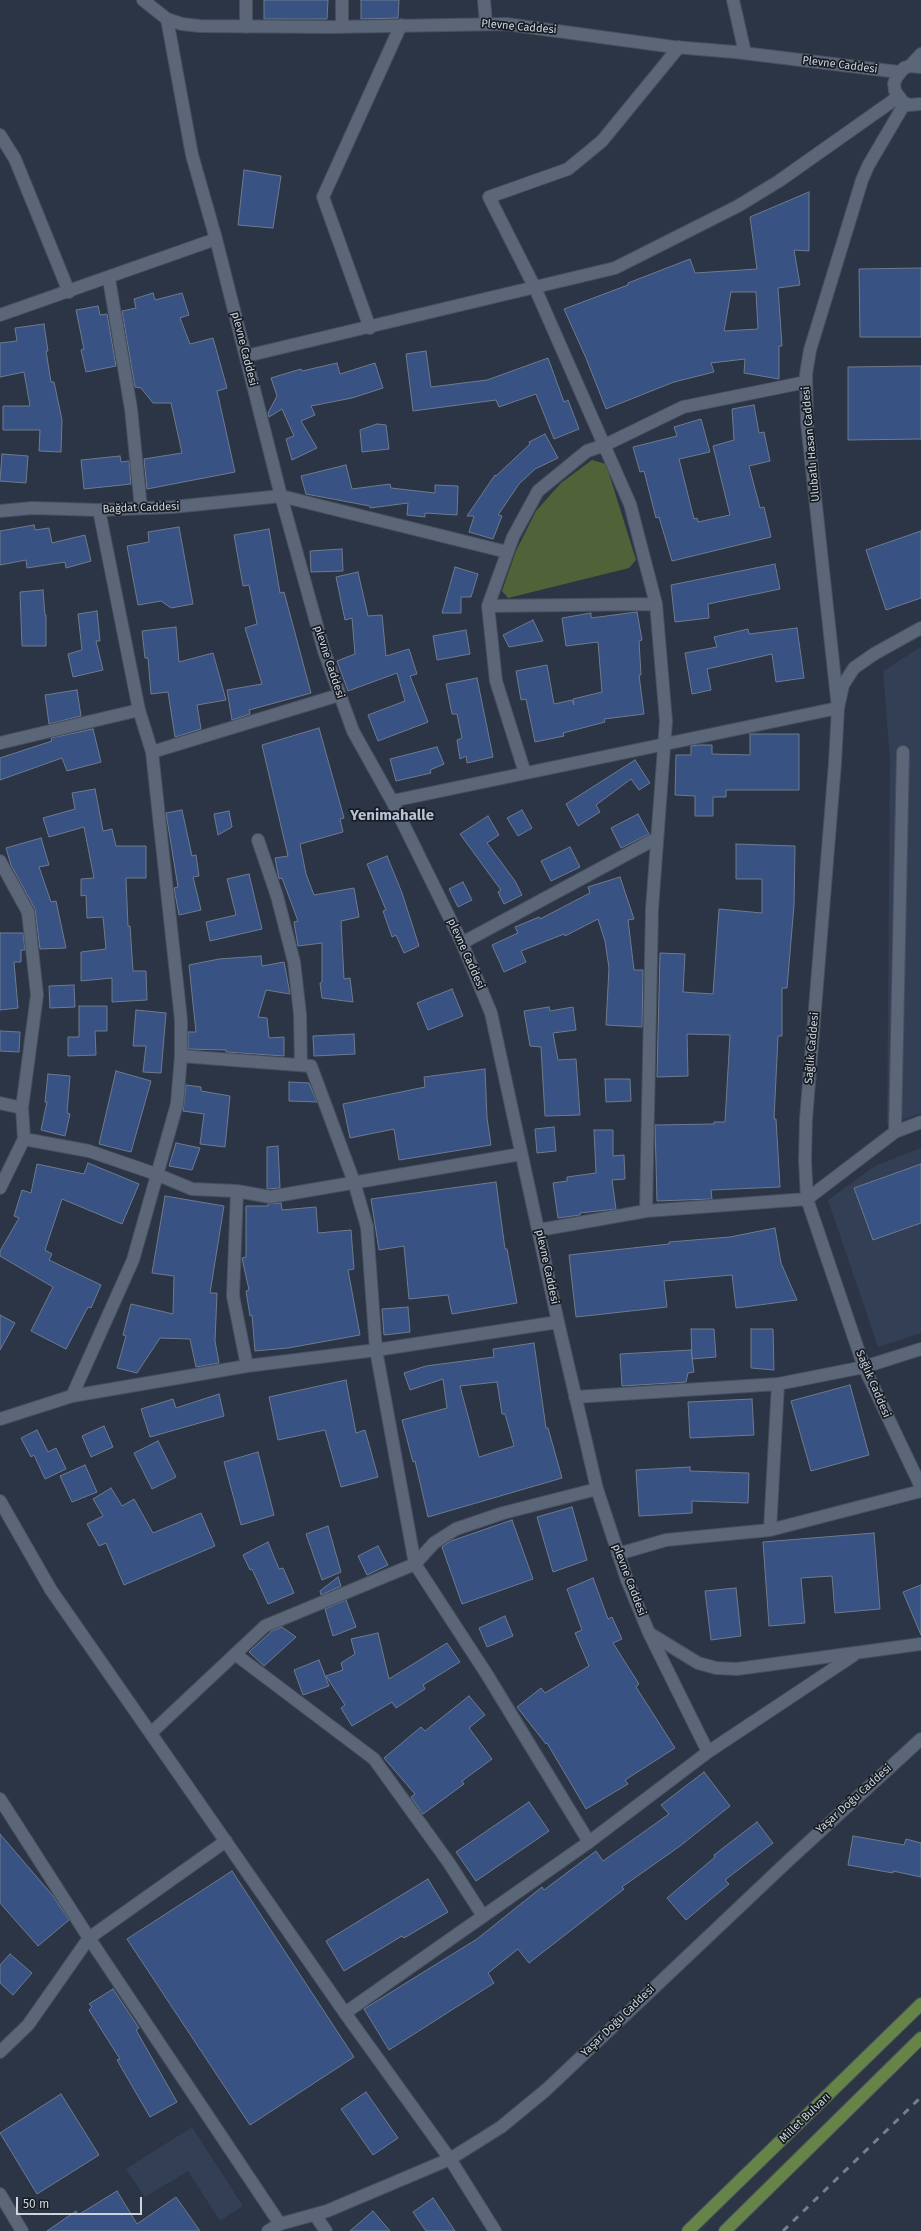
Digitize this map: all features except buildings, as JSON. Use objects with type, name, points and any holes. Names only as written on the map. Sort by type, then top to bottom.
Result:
[{"type":"main road","name":"Millet Bulvarı","points":[[688,2231],[921,2004]]},
{"type":"main road","points":[[725,2231],[921,2038]]},
{"type":"street","name":"Plevne Caddesi","points":[[143,0],[167,19],[182,24],[246,27],[342,27],[486,23],[533,26],[679,47],[745,53],[899,72]]},
{"type":"street","points":[[246,0],[246,27]]},
{"type":"street","points":[[342,0],[342,27]]},
{"type":"street","points":[[484,0],[486,23]]},
{"type":"street","points":[[733,0],[745,53]]},
{"type":"street","name":"plevne Caddesi","points":[[167,19],[192,155],[216,239],[281,496],[324,651],[339,695],[363,752],[392,801],[462,943],[482,989],[493,1020],[558,1322],[597,1489],[618,1554],[649,1633],[708,1752]]},
{"type":"street","points":[[370,328],[323,197],[401,25]]},
{"type":"street","points":[[646,1212],[652,908],[666,721],[656,604],[630,504],[535,288],[489,197],[568,168],[602,141],[679,47]]},
{"type":"street","points":[[921,54],[915,66],[899,72],[894,84],[901,100],[909,105],[921,104]]},
{"type":"street","points":[[246,356],[370,328],[615,268],[738,206],[901,100]]},
{"type":"street","name":"Ulubatlı Hasan Caddesi","points":[[838,708],[807,423],[806,382],[810,350],[862,180],[901,100]]},
{"type":"street","points":[[0,135],[15,159],[69,292]]},
{"type":"street","points":[[0,316],[109,279],[216,239]]},
{"type":"street","points":[[109,279],[132,409],[141,508]]},
{"type":"street","points":[[525,773],[496,681],[488,606],[513,537],[538,491],[587,451],[605,445],[683,407],[806,382]]},
{"type":"street","points":[[281,496],[507,552]]},
{"type":"street","name":"Bağdat Caddesi","points":[[0,511],[32,508],[99,510],[141,508],[214,504],[281,496]]},
{"type":"street","points":[[72,1396],[133,1260],[156,1174],[177,1104],[181,1056],[181,1020],[152,752],[139,710],[99,510]]},
{"type":"street","points":[[488,606],[656,604]]},
{"type":"street","name":"Sağlık Caddesi","points":[[921,628],[874,654],[854,668],[843,685],[838,708],[833,793],[806,1119],[807,1199],[864,1367],[921,1487]]},
{"type":"street","points":[[152,752],[339,695]]},
{"type":"street","points":[[392,801],[838,708]]},
{"type":"street","points":[[0,743],[139,710]]},
{"type":"street","points":[[896,1132],[903,752]]},
{"type":"street","points":[[462,943],[657,838]]},
{"type":"street","points":[[258,840],[277,896],[294,962],[300,1014],[301,1066]]},
{"type":"street","points":[[0,861],[28,912],[36,995],[22,1108],[24,1140],[0,1188]]},
{"type":"street","points":[[181,1056],[311,1066],[354,1182],[367,1227],[376,1350],[415,1564],[486,1673],[589,1842]]},
{"type":"street","points":[[0,1103],[22,1108]]},
{"type":"street","points":[[539,1230],[646,1212],[807,1199],[896,1132],[921,1122]]},
{"type":"street","points":[[24,1140],[89,1151],[156,1174],[192,1189],[237,1191],[270,1197],[521,1154]]},
{"type":"street","points":[[237,1191],[233,1296],[247,1366]]},
{"type":"street","points":[[0,1419],[72,1396],[247,1366],[376,1350],[558,1322]]},
{"type":"street","points":[[575,1397],[778,1384],[864,1367],[921,1349]]},
{"type":"street","points":[[770,1530],[778,1384]]},
{"type":"street","points":[[151,1733],[265,1626],[415,1564],[434,1543],[456,1529],[504,1513],[597,1489]]},
{"type":"street","points":[[618,1554],[666,1540],[770,1530],[921,1491]]},
{"type":"street","points":[[0,1501],[51,1590],[345,2013],[450,2159],[495,2231]]},
{"type":"street","points":[[649,1633],[698,1663],[716,1668],[738,1669],[921,1644]]},
{"type":"street","points":[[345,2013],[589,1842],[708,1752],[857,1653]]},
{"type":"street","points":[[235,1654],[374,1759],[449,1863],[483,1916]]},
{"type":"street","name":"Yaşar Doğu Caddesi","points":[[268,2231],[280,2224],[315,2214],[450,2159],[501,2127],[546,2090],[788,1861],[921,1739]]},
{"type":"street","points":[[0,1799],[89,1938],[280,2224]]},
{"type":"street","points":[[0,2052],[28,2025],[89,1938],[226,1842]]},
{"type":"street","points":[[0,2194],[22,2231]]},
{"type":"street","points":[[315,2214],[326,2231]]},
{"type":"shaded area","points":[[921,647],[921,1113],[887,1125],[890,759],[883,671]]},
{"type":"shaded area","points":[[921,1148],[921,1333],[878,1347],[828,1200],[875,1166]]},
{"type":"shaded area","points":[[192,2127],[243,2206],[220,2221],[188,2171],[145,2197],[126,2169]]},
{"type":"green space","points":[[592,460],[606,464],[636,560],[629,568],[508,598],[502,591],[516,551],[536,511],[561,483]]},
{"type":"railway","points":[[783,2231],[921,2097]]},
{"type":"district","name":"Yenimahalle","points":[[392,816]]}]
